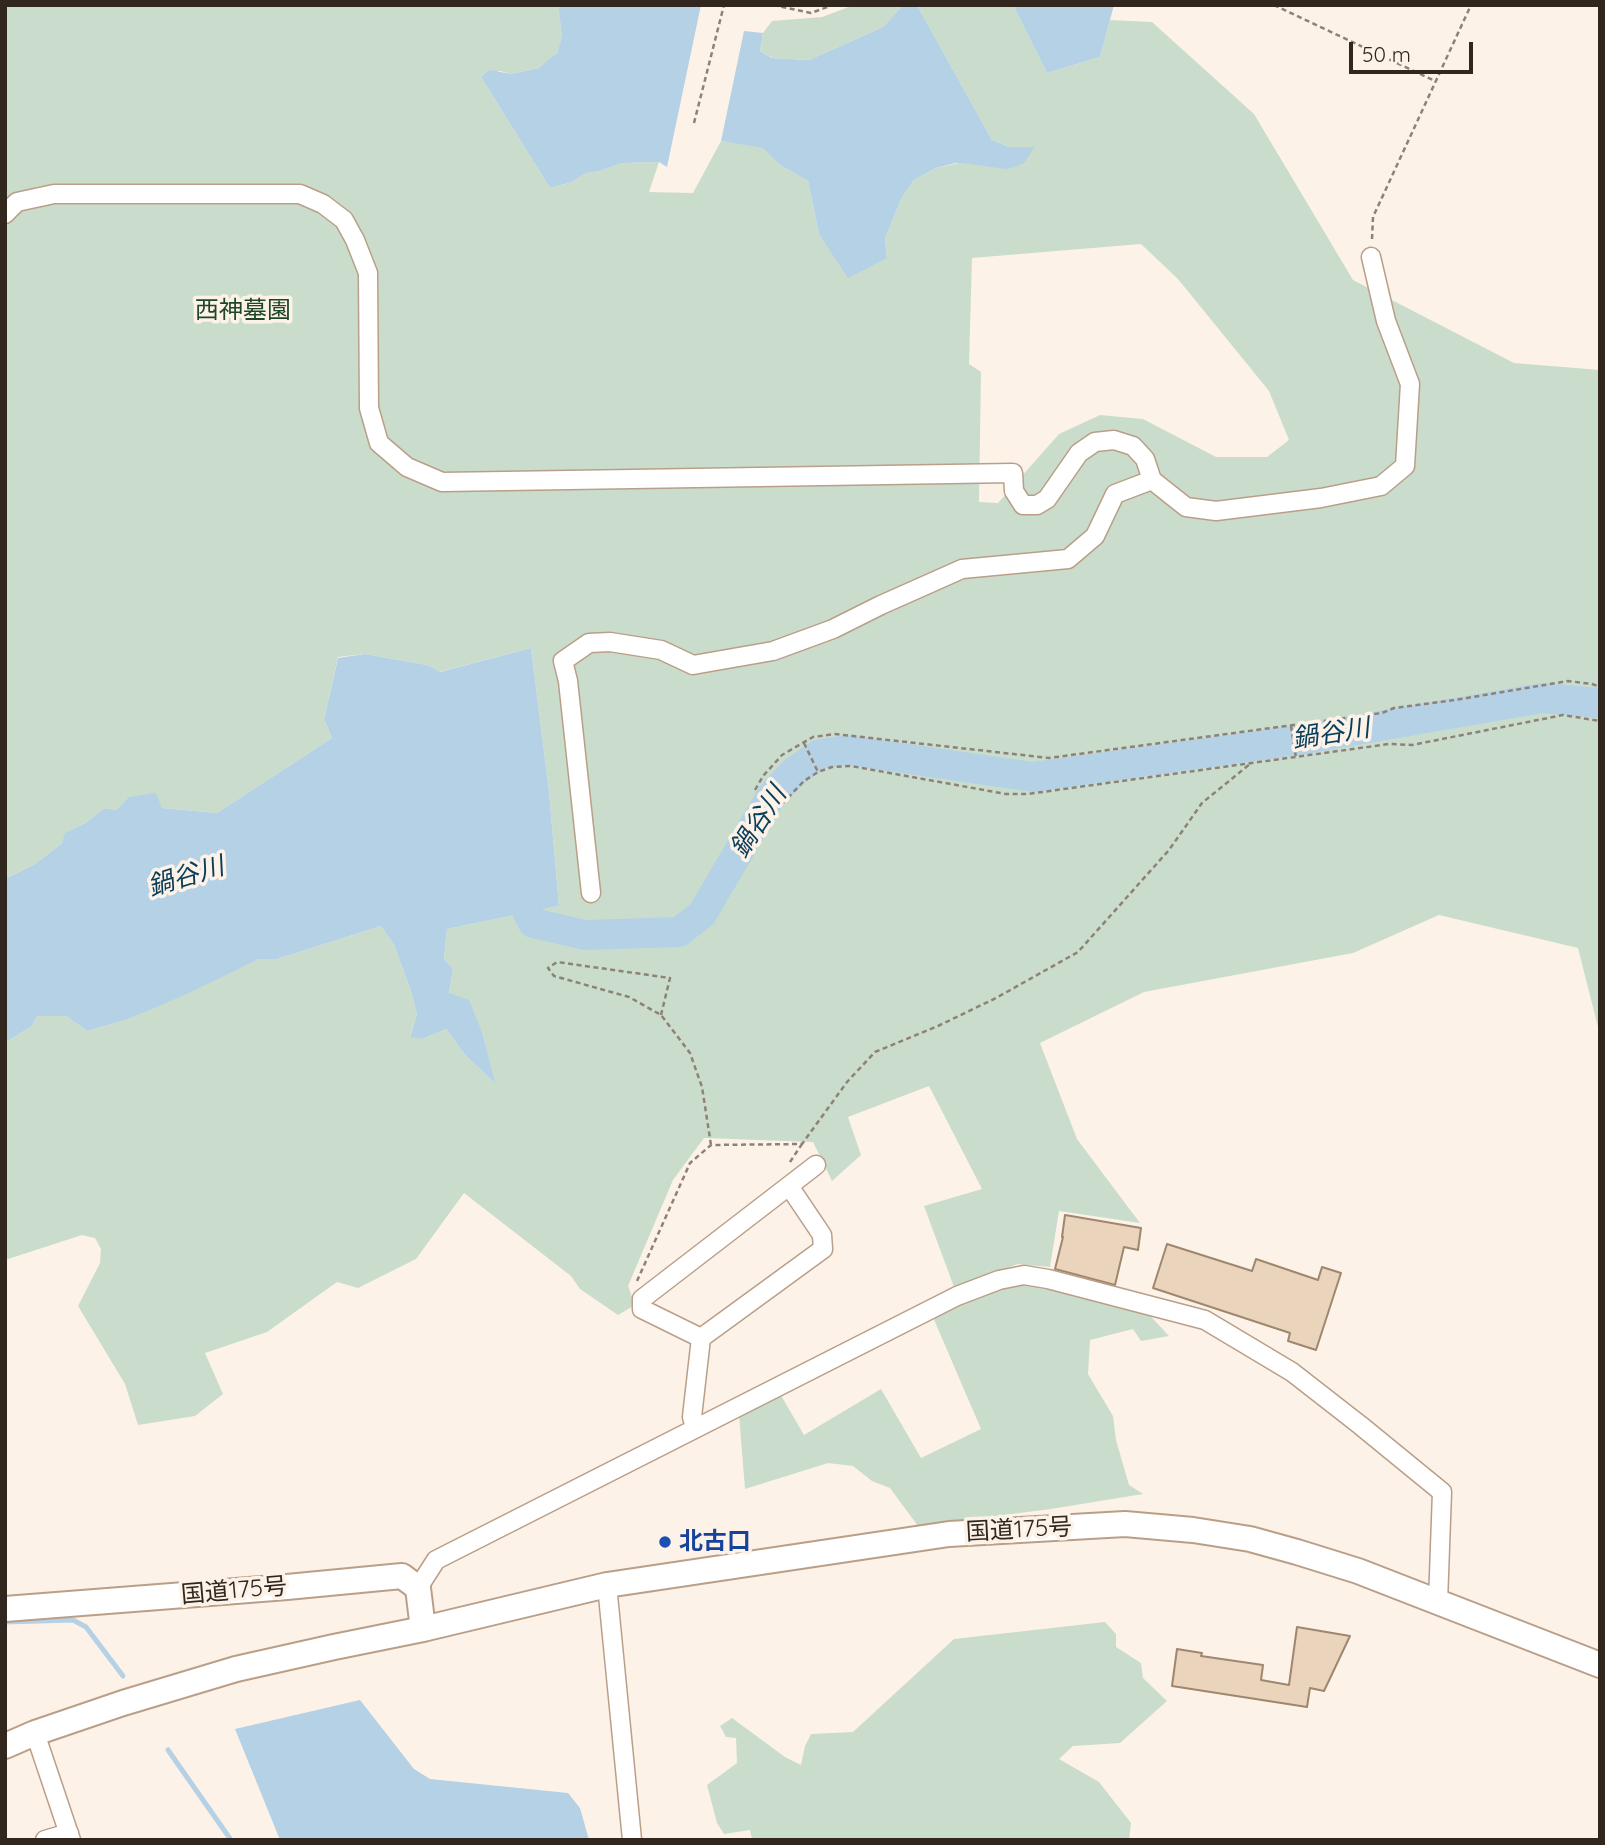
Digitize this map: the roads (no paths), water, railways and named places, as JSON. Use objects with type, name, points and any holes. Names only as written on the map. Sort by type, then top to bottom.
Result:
[{"type":"highway","name":"国道175号","points":[[5,1746],[123,1703],[236,1669],[424,1629],[607,1585],[949,1534],[1125,1524],[1193,1530],[1250,1539],[1357,1572],[1600,1665]]},
{"type":"highway","name":"国道175号","points":[[5,1609],[402,1576],[418,1588]]},
{"type":"highway","points":[[418,1588],[424,1629]]},
{"type":"street","points":[[5,214],[17,202],[54,194],[300,194],[323,204],[344,220],[368,273],[369,408],[379,443],[407,467],[442,482],[1013,473],[1014,491],[1023,505],[1037,505],[1047,499],[1079,453],[1095,442],[1114,440],[1133,446],[1145,459],[1152,480],[1186,507],[1216,511],[1321,498],[1381,486],[1405,466],[1410,384],[1386,321],[1371,257]]},
{"type":"street","points":[[592,893],[564,661],[589,643],[610,642],[661,650],[693,665],[773,651],[833,629],[962,569],[1068,559],[1095,536],[1115,495],[1152,480]]},
{"type":"street","points":[[701,1338],[642,1309],[642,1299],[816,1165]]},
{"type":"street","points":[[695,1428],[692,1417],[701,1338],[823,1249],[822,1235],[789,1186]]},
{"type":"street","points":[[418,1588],[436,1560],[957,1296],[999,1280],[1024,1275],[1205,1320],[1292,1372],[1360,1424],[1442,1492],[1438,1602]]},
{"type":"street","points":[[607,1585],[632,1840]]},
{"type":"street","points":[[35,1733],[70,1836],[45,1840]]},
{"type":"water","points":[[558,5],[701,5],[667,167],[659,162],[622,163],[586,173],[572,182],[550,188],[481,77],[490,70],[511,74],[539,68],[557,54],[562,36]]},
{"type":"water","points":[[903,5],[917,5],[992,140],[1009,147],[1035,147],[1024,163],[1012,168],[956,163],[936,168],[914,180],[902,197],[885,239],[887,258],[848,278],[819,234],[808,181],[780,165],[763,148],[721,141],[744,31],[763,33],[760,51],[772,58],[809,60],[883,27]]},
{"type":"water","points":[[1013,5],[1114,5],[1100,57],[1047,73]]},
{"type":"water","points":[[531,648],[549,792],[559,906],[447,929],[444,959],[453,969],[449,993],[469,1000],[483,1035],[495,1083],[466,1056],[446,1029],[423,1039],[410,1037],[417,1014],[394,945],[381,926],[277,959],[259,959],[126,1020],[87,1031],[66,1016],[37,1016],[32,1026],[5,1043],[5,877],[35,864],[62,843],[65,833],[86,823],[104,808],[117,810],[129,797],[156,793],[162,808],[217,813],[332,738],[324,719],[338,658],[365,654],[427,665],[440,672]]},
{"type":"water","points":[[360,1700],[414,1769],[430,1779],[568,1793],[580,1808],[589,1840],[280,1840],[235,1729]]},
{"type":"waterway","name":"鍋谷川","points":[[510,878],[533,923],[585,935],[679,932],[702,914],[772,795],[795,771],[820,754],[846,750],[1033,777],[1305,739],[1542,698],[1600,703]]},
{"type":"waterway","points":[[5,1622],[73,1620],[86,1627],[123,1676]]},
{"type":"waterway","points":[[168,1750],[231,1840]]},
{"type":"place","name":"北古口","points":[[665,1542]]},
{"type":"park label","name":"西神墓園","points":[[243,311]]}]
